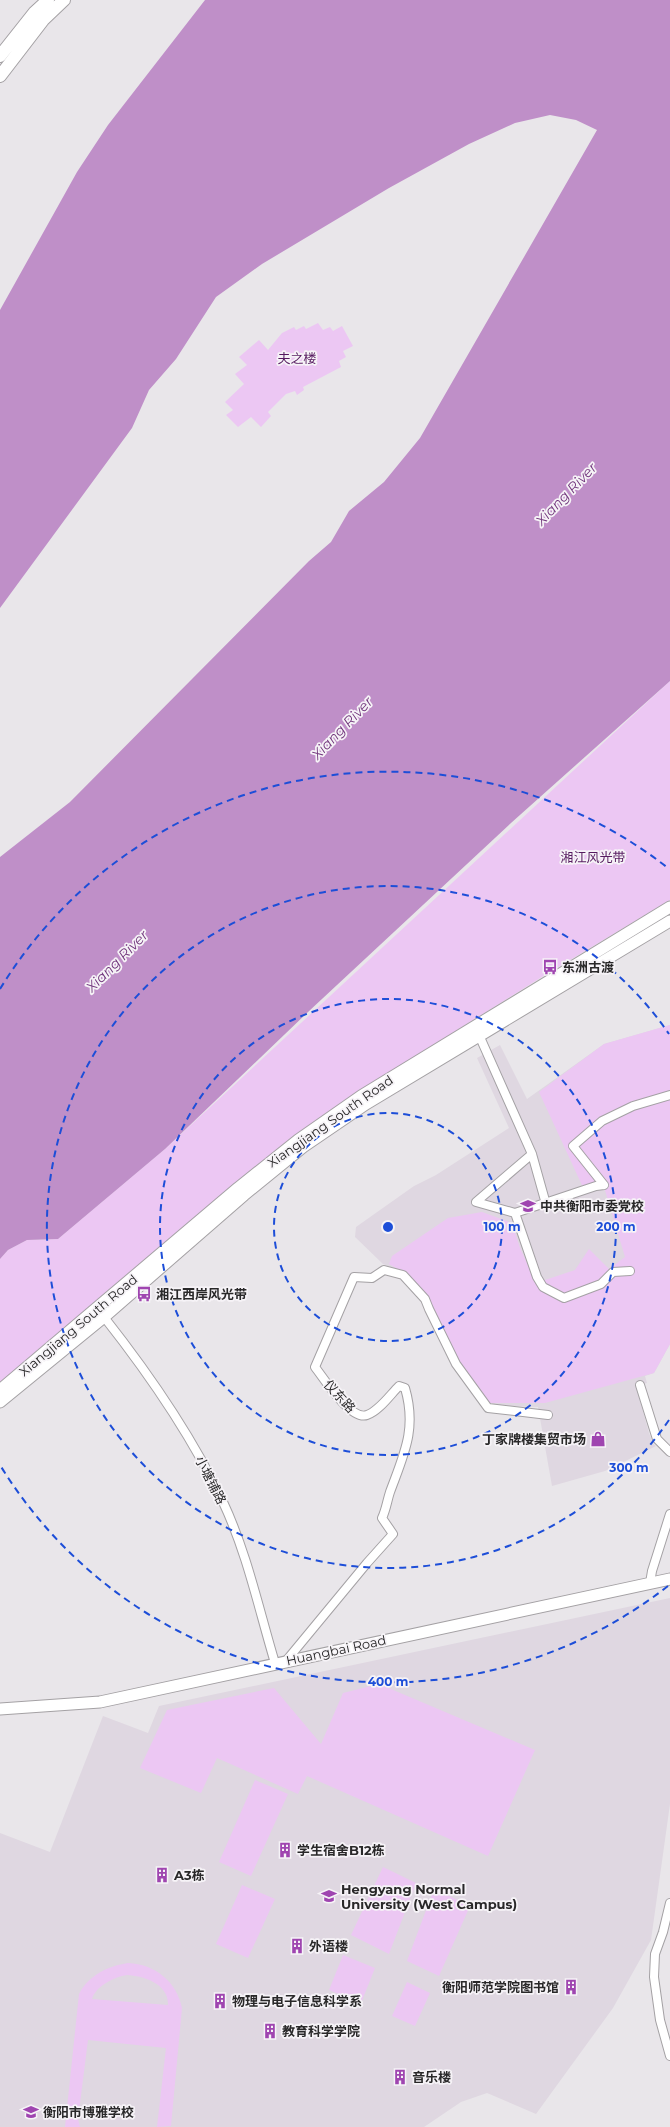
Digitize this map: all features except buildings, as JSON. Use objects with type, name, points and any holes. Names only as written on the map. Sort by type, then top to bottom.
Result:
[{"type":"main road","points":[[0,56],[34,13],[48,0]]},
{"type":"main road","points":[[0,76],[43,20],[64,0]]},
{"type":"main road","name":"Xiangjiang South Road","points":[[0,1390],[101,1306],[238,1188],[298,1140],[361,1096],[670,907]]},
{"type":"main road","name":"Xiangjiang South Road","points":[[0,1402],[104,1317],[303,1147],[366,1104],[670,921]]},
{"type":"main road","name":"Huangbai Road","points":[[0,1709],[100,1702],[670,1579]]},
{"type":"street","points":[[479,1035],[532,1154],[546,1204]]},
{"type":"street","points":[[532,1154],[476,1202],[515,1214],[596,1186],[604,1185],[573,1146],[602,1121],[633,1106],[670,1095]]},
{"type":"street","points":[[515,1214],[537,1277],[543,1287],[564,1298],[601,1284],[613,1272],[630,1271]]},
{"type":"street","name":"仪东路","points":[[286,1661],[367,1563],[394,1534],[382,1518],[386,1511],[390,1492],[395,1483],[409,1436],[411,1408],[405,1388],[403,1386],[399,1386],[374,1411],[366,1416],[358,1415],[349,1409],[315,1367],[354,1277],[372,1278],[384,1270],[403,1275],[426,1299],[429,1310],[456,1364],[488,1408],[548,1415]]},
{"type":"street","name":"小塘铺路","points":[[104,1317],[130,1350],[197,1452],[224,1504],[246,1564],[275,1664]]},
{"type":"street","points":[[640,1385],[657,1439],[670,1452]]},
{"type":"street","points":[[650,1583],[652,1571],[670,1514]]},
{"type":"street","points":[[670,1903],[664,1932],[655,1954],[654,1976],[660,2020],[670,2056]]},
{"type":"shaded area","name":"中共衡阳市委党校","points":[[670,1025],[670,1344],[654,1373],[645,1376],[647,1383],[636,1386],[649,1433],[653,1444],[656,1446],[605,1471],[552,1486],[538,1407],[497,1406],[487,1403],[431,1308],[426,1293],[406,1273],[383,1264],[355,1237],[356,1227],[414,1186],[436,1175],[509,1128],[477,1058],[500,1045],[527,1099],[604,1044]]},
{"type":"shaded area","name":"Hengyang Normal University (West Campus)","points":[[670,1598],[670,1804],[651,1940],[613,2008],[536,2114],[487,2093],[461,2102],[424,2127],[0,2127],[0,1833],[50,1852],[103,1716],[148,1733],[159,1706]]},
{"type":"green space","name":"夫之楼","points":[[318,323],[323,330],[330,327],[333,331],[342,326],[353,346],[343,351],[346,357],[339,361],[341,367],[303,387],[304,390],[297,395],[295,391],[286,394],[268,412],[271,416],[261,427],[251,417],[238,427],[226,415],[233,410],[225,402],[244,384],[235,374],[247,365],[239,357],[259,340],[268,350],[282,333],[294,327],[296,330],[304,326],[306,329]]},
{"type":"green space","name":"湘江风光带","points":[[670,681],[670,900],[545,975],[342,1102],[116,1285],[0,1383],[0,1259],[8,1250],[27,1240],[58,1239],[165,1149]]},
{"type":"green space","name":"中共衡阳市委党校","points":[[670,1025],[670,1344],[654,1373],[545,1403],[487,1403],[457,1361],[432,1306],[425,1295],[405,1274],[389,1264],[392,1256],[448,1218],[482,1212],[512,1223],[520,1248],[536,1283],[575,1270],[589,1249],[609,1269],[625,1257],[604,1187],[586,1194],[539,1092],[604,1044]]},
{"type":"green space","points":[[379,1684],[535,1750],[488,1856],[307,1776],[298,1794],[217,1758],[201,1793],[140,1768],[167,1710],[274,1688],[321,1744],[343,1693]]},
{"type":"green space","points":[[255,1780],[288,1794],[251,1876],[219,1862]]},
{"type":"green space","points":[[383,1867],[416,1883],[389,1954],[351,1935]]},
{"type":"green space","points":[[242,1885],[275,1899],[248,1958],[216,1944]]},
{"type":"green space","points":[[434,1889],[470,1906],[439,1976],[407,1961]]},
{"type":"green space","points":[[343,1955],[375,1968],[361,2003],[329,1990]]},
{"type":"green space","points":[[121,1964],[138,1964],[156,1971],[163,1976],[175,1990],[182,2008],[171,2126],[157,2127],[166,2048],[88,2040],[78,2119],[80,2127],[65,2127],[79,1994],[83,1987],[100,1972]],"holes":[[[127,1975],[148,1979],[160,1987],[167,1998],[168,2005],[92,1999],[97,1990],[111,1980]]]},
{"type":"green space","points":[[407,1982],[430,1993],[415,2026],[392,2016]]},
{"type":"water","name":"Xiang River","points":[[205,0],[670,0],[670,681],[511,823],[308,1012],[165,1149],[58,1239],[27,1240],[8,1250],[0,1259],[0,857],[70,802],[309,561],[331,542],[349,511],[384,482],[420,438],[597,130],[576,120],[550,115],[515,123],[469,144],[389,188],[262,264],[216,297],[176,359],[149,390],[132,428],[0,608],[0,310],[77,172],[108,125]]},
{"type":"place","name":"东洲古渡","points":[[550,967]]},
{"type":"place","name":"中共衡阳市委党校","points":[[528,1206]]},
{"type":"place","name":"湘江西岸风光带","points":[[144,1294]]},
{"type":"place","name":"丁家牌楼集贸市场","points":[[598,1439]]},
{"type":"place","name":"学生宿舍B12栋","points":[[285,1850]]},
{"type":"place","name":"A3栋","points":[[162,1875]]},
{"type":"place","name":"Hengyang Normal University (West Campus)","points":[[329,1896]]},
{"type":"place","name":"外语楼","points":[[297,1946]]},
{"type":"place","name":"衡阳师范学院图书馆","points":[[571,1987]]},
{"type":"place","name":"物理与电子信息科学系","points":[[220,2001]]},
{"type":"place","name":"教育科学学院","points":[[270,2031]]},
{"type":"place","name":"音乐楼","points":[[400,2077]]},
{"type":"place","name":"衡阳市博雅学校","points":[[31,2112]]}]
